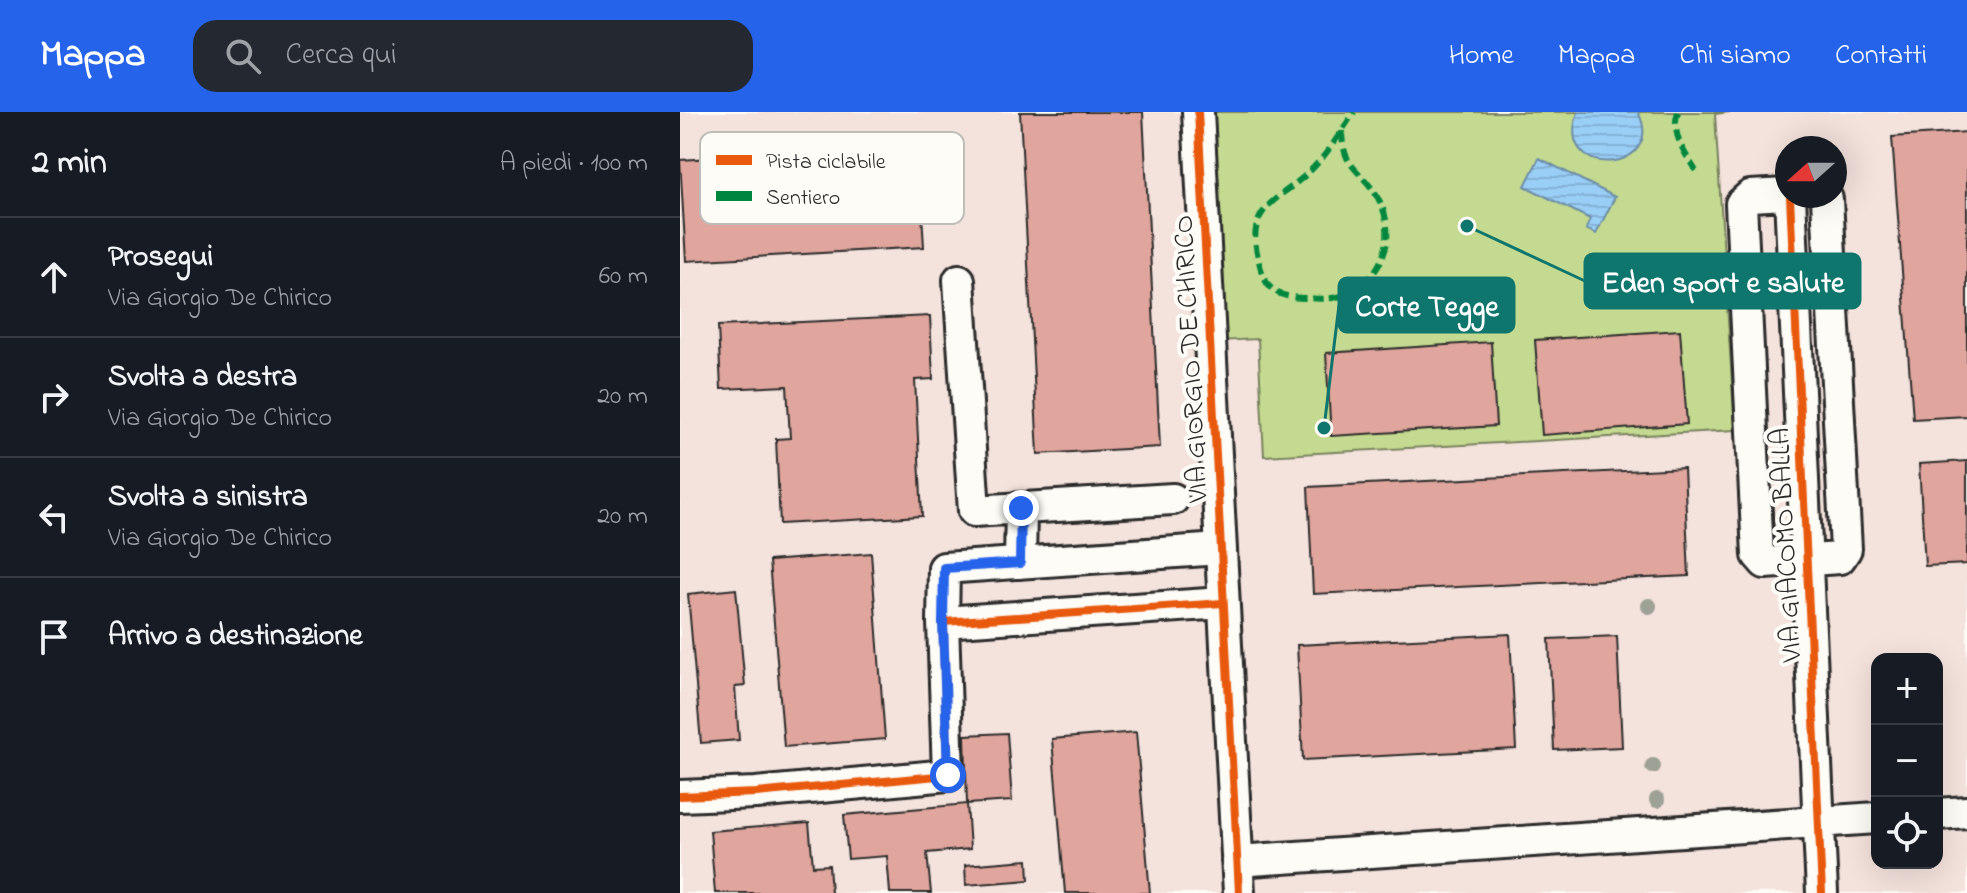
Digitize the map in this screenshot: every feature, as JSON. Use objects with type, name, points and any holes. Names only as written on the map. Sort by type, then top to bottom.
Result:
[{"type":"street","name":"VIA GIORGIO DE CHIRICO","points":[[1198,112],[1239,893]]},
{"type":"street","points":[[1775,195],[1750,196],[1741,204],[1758,555],[1765,563],[1840,558],[1846,549],[1828,208]]},
{"type":"street","name":"VIA GIACOMO BALLA","points":[[1789,208],[1822,893]]},
{"type":"street","name":"VIA GIORGIO DE CHIRICO","points":[[959,280],[974,511],[1173,499]]},
{"type":"street","points":[[1753,447],[1841,443]]},
{"type":"street","points":[[1020,563],[1021,508]]},
{"type":"street","points":[[680,796],[756,793],[948,775],[944,568],[1220,549]]},
{"type":"street","points":[[943,622],[1223,603]]},
{"type":"street","points":[[1943,814],[1967,812]]},
{"type":"street","points":[[1237,861],[1871,818]]},
{"type":"shaded area","points":[[680,112],[1967,112],[1967,893],[680,893]]},
{"type":"green space","points":[[1206,112],[1730,112],[1715,114],[1735,430],[1264,456],[1258,339],[1217,341]]},
{"type":"water","points":[[1578,112],[1638,112],[1643,132],[1638,148],[1626,158],[1610,162],[1594,159],[1581,151],[1574,135]]},
{"type":"water","points":[[1539,158],[1615,197],[1596,234],[1586,229],[1590,219],[1525,186]]},
{"type":"building","points":[[1020,112],[1143,112],[1160,447],[1038,454]]},
{"type":"building","points":[[1967,132],[1967,416],[1913,419],[1892,137]]},
{"type":"building","points":[[700,159],[700,224],[923,224],[924,247],[686,261],[680,160]]},
{"type":"building","points":[[930,316],[933,379],[915,380],[922,516],[780,524],[776,439],[790,438],[787,386],[721,389],[718,326]]},
{"type":"building","points":[[1680,330],[1687,424],[1542,435],[1535,340]]},
{"type":"building","points":[[1491,342],[1496,426],[1331,436],[1326,353]]},
{"type":"building","points":[[1967,461],[1967,564],[1925,566],[1919,464]]},
{"type":"building","points":[[1684,468],[1689,576],[1313,594],[1308,487]]},
{"type":"building","points":[[871,553],[885,739],[784,747],[769,561]]},
{"type":"building","points":[[736,589],[745,686],[735,687],[739,740],[701,743],[688,594]]},
{"type":"building","points":[[1510,634],[1516,749],[1303,760],[1297,645]]},
{"type":"building","points":[[1617,636],[1622,747],[1554,750],[1549,639]]},
{"type":"building","points":[[1136,732],[1150,893],[1065,893],[1052,739]]},
{"type":"building","points":[[1007,733],[1012,801],[967,804],[965,735]]},
{"type":"building","points":[[967,804],[970,849],[927,853],[931,893],[890,893],[887,856],[848,859],[844,815]]},
{"type":"building","points":[[809,823],[813,866],[829,865],[831,893],[715,893],[710,831]]},
{"type":"building","points":[[1028,860],[1029,880],[966,885],[965,865]]},
{"type":"marked path","points":[[1342,131],[1347,158],[1375,192],[1382,207],[1387,231],[1385,250],[1369,278],[1343,296],[1320,299],[1282,295],[1273,290],[1263,276],[1255,240],[1256,227],[1268,206],[1322,158],[1354,112]]},
{"type":"marked path","points":[[1678,112],[1677,135],[1696,171]]},
{"type":"cycle path","points":[[1198,112],[1239,893]]},
{"type":"cycle path","points":[[1791,208],[1822,893]]},
{"type":"cycle path","points":[[680,796],[756,793],[948,775],[943,622],[1223,603]]},
{"type":"place","name":"Eden sport e salute","points":[[1467,226]]},
{"type":"place","name":"Corte Tegge","points":[[1324,428]]},
{"type":"route","points":[[948,775],[944,568],[1020,563],[1021,508]]}]
